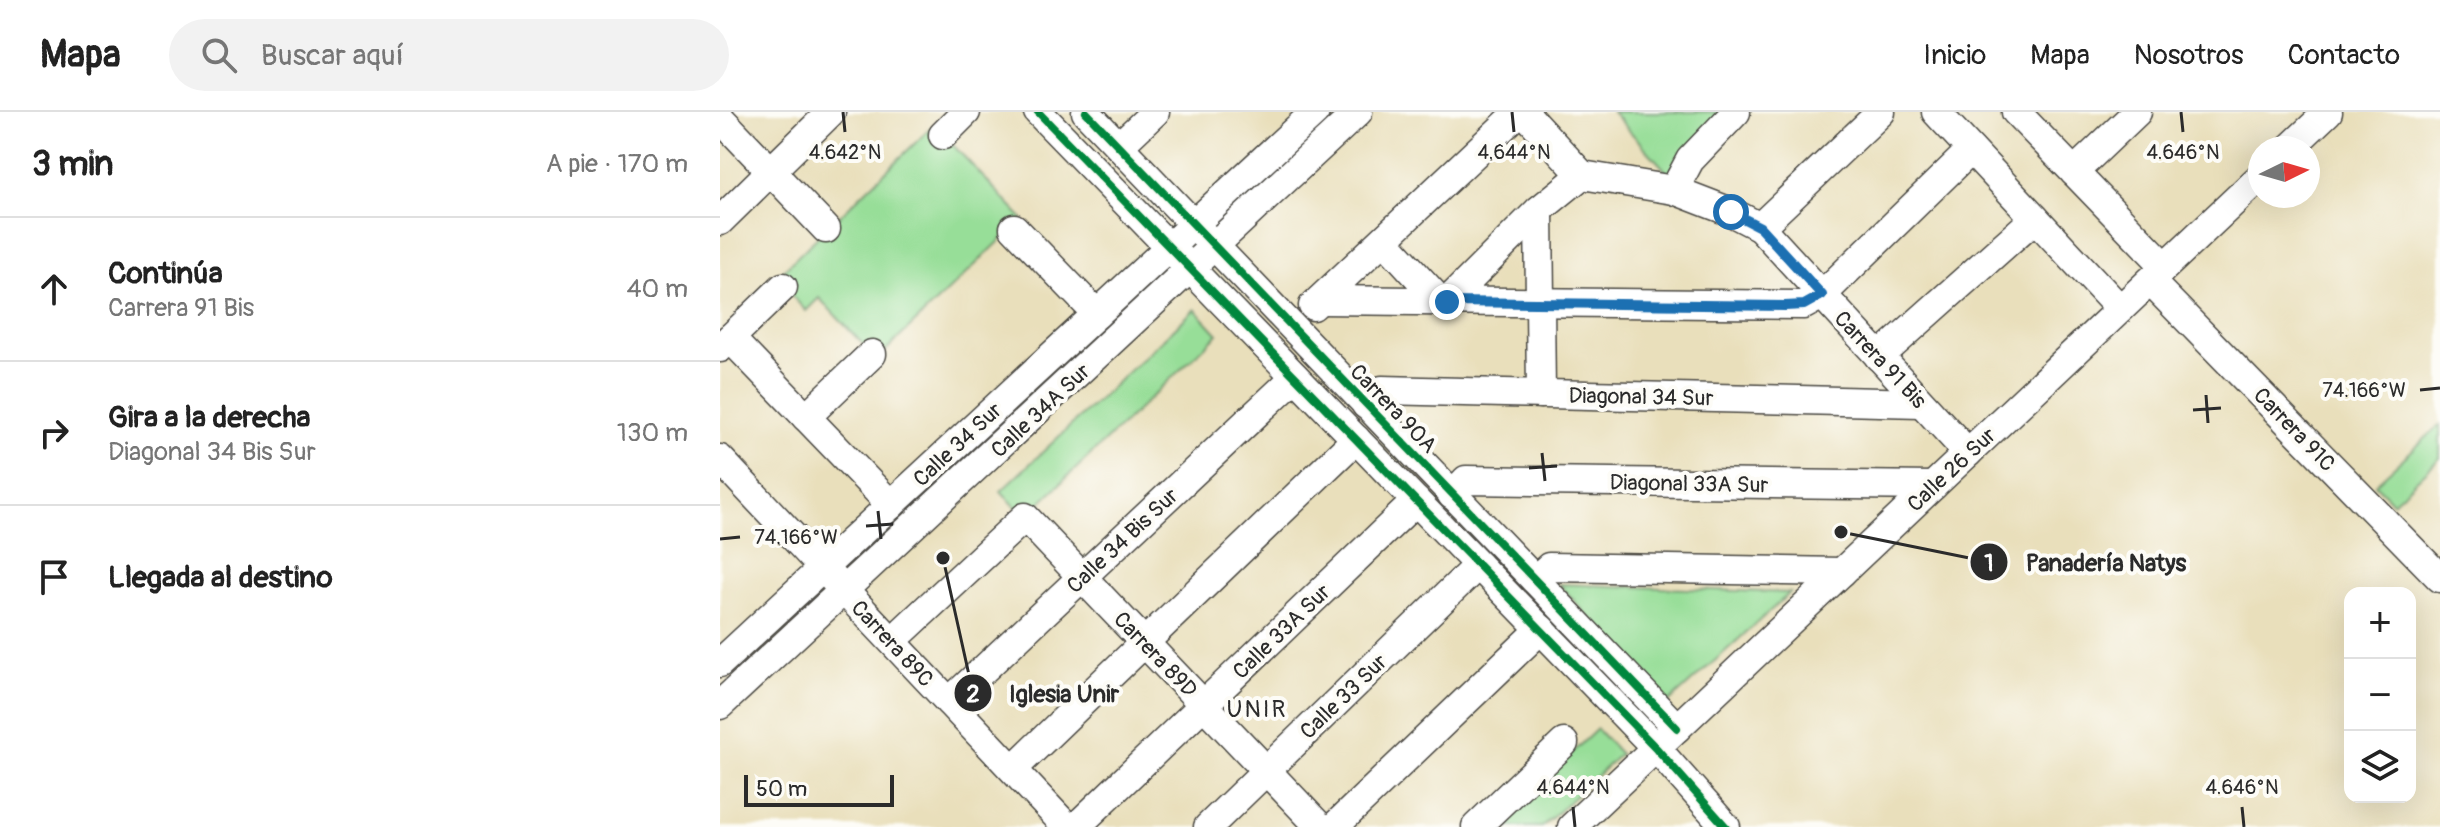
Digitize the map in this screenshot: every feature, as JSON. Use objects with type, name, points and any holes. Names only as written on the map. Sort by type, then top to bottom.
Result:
[{"type":"street","points":[[720,221],[831,112]]},
{"type":"street","points":[[943,135],[966,112]]},
{"type":"street","points":[[1038,112],[1656,748],[1726,827]]},
{"type":"street","name":"Carrera 90A","points":[[1086,112],[1677,728]]},
{"type":"street","points":[[1119,146],[1155,112]]},
{"type":"street","points":[[1193,225],[1315,112]]},
{"type":"street","name":"Calle 34A Sur","points":[[720,705],[1358,112]]},
{"type":"street","points":[[1291,327],[1522,112],[1582,175],[1539,210],[1444,302]]},
{"type":"street","points":[[1674,190],[1690,160],[1736,112]]},
{"type":"street","points":[[1760,227],[1881,112]]},
{"type":"street","points":[[1936,112],[2120,309]]},
{"type":"street","name":"Carrera 91C","points":[[2016,112],[2074,172],[2158,273],[2440,578]]},
{"type":"street","points":[[2074,172],[2137,112]]},
{"type":"street","points":[[2303,136],[2328,112]]},
{"type":"street","points":[[720,118],[826,229]]},
{"type":"street","points":[[1320,300],[1804,305],[1822,295],[1971,150]]},
{"type":"street","name":"Carrera 91 Bis","points":[[1582,175],[1674,190],[1760,227],[1968,453]]},
{"type":"street","name":"Calle 26 Sur","points":[[1572,827],[2248,188]]},
{"type":"street","points":[[1539,210],[1541,394]]},
{"type":"street","points":[[1879,357],[2035,218]]},
{"type":"street","name":"Calle 34 Sur","points":[[720,663],[1193,225]]},
{"type":"street","points":[[1014,228],[1097,314]]},
{"type":"street","points":[[1384,240],[1444,302]]},
{"type":"street","points":[[783,287],[725,343],[806,417],[891,505]]},
{"type":"street","points":[[806,417],[872,354]]},
{"type":"street","name":"Calle 34 Bis Sur","points":[[949,702],[1295,377]]},
{"type":"street","name":"Diagonal 34 Sur","points":[[1366,405],[1382,390],[1921,403]]},
{"type":"street","points":[[1013,769],[1356,439]]},
{"type":"street","name":"Carrera 89C","points":[[720,459],[1067,827]]},
{"type":"street","name":"Diagonal 33A Sur","points":[[1452,495],[1466,480],[1933,486]]},
{"type":"street","name":"Calle 33A Sur","points":[[1076,827],[1416,501]]},
{"type":"street","name":"Carrera 89D","points":[[904,630],[1025,517],[1320,827]]},
{"type":"street","name":"Calle 33 Sur","points":[[1208,827],[1478,565]]},
{"type":"street","points":[[1535,580],[1549,567],[1842,572]]},
{"type":"street","points":[[1334,827],[1541,629]]},
{"type":"street","points":[[1476,827],[1564,743]]},
{"type":"green space","points":[[1612,112],[1726,112],[1669,174]]},
{"type":"green space","points":[[934,125],[1023,219],[877,359],[819,298],[806,311],[775,278]]},
{"type":"green space","points":[[1195,309],[1218,334],[1025,517],[1001,491]]},
{"type":"green space","points":[[2440,425],[2440,458],[2393,502],[2375,484]]},
{"type":"green space","points":[[1559,584],[1790,593],[1667,704]]},
{"type":"green space","points":[[1597,729],[1620,754],[1542,827],[1493,827]]},
{"type":"cycle path","points":[[1038,112],[1656,748],[1726,827]]},
{"type":"cycle path","points":[[1086,112],[1677,728]]},
{"type":"place","name":"Panadería Natys","points":[[1841,532]]},
{"type":"place","name":"Iglesia Unir","points":[[943,558]]},
{"type":"district","name":"UNIR","points":[[1257,709]]},
{"type":"route","points":[[1447,302],[1785,306],[1804,305],[1822,295],[1760,227],[1731,212]]}]
